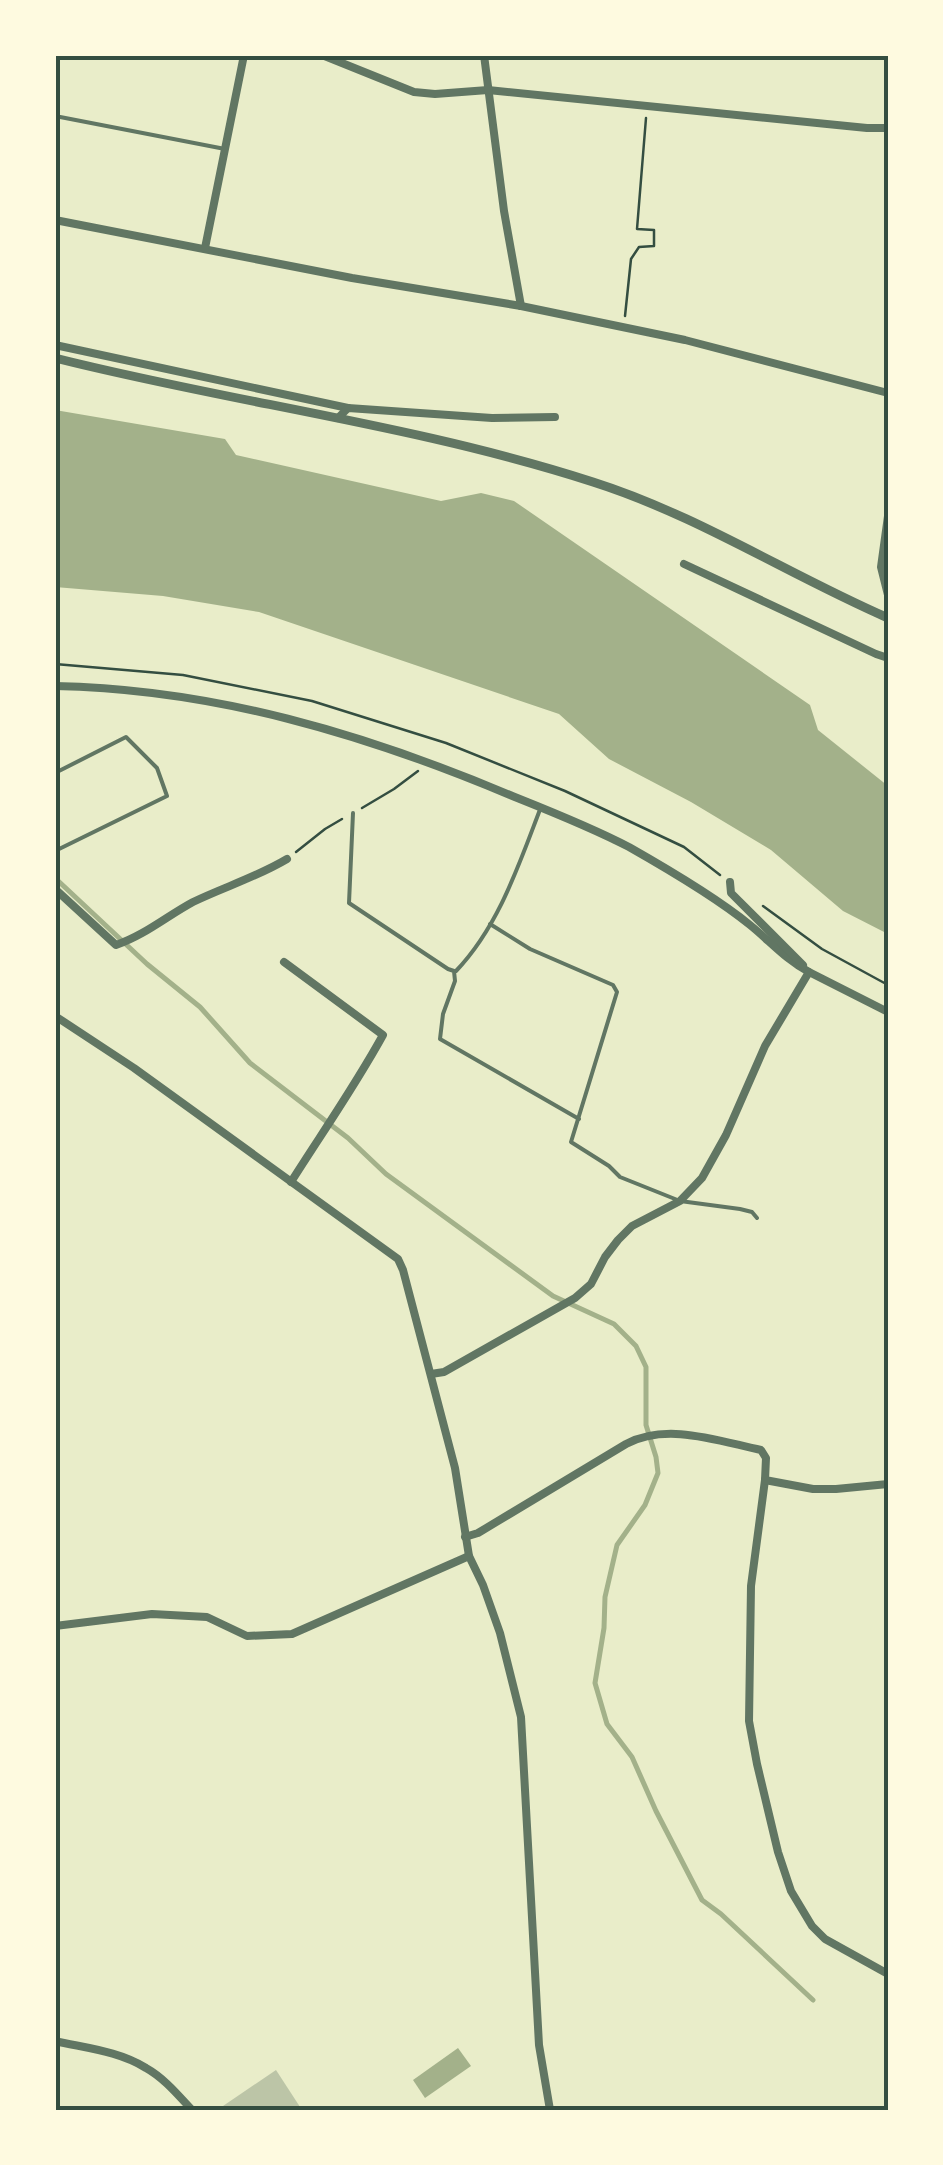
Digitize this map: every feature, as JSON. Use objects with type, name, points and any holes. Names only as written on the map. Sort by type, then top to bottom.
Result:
[{"type":"street","points":[[206,248],[244,55]]},
{"type":"street","points":[[322,55],[414,92],[488,90],[888,128]]},
{"type":"street","points":[[484,55],[504,211],[522,306]]},
{"type":"street","points":[[55,220],[624,327],[888,392]]},
{"type":"street","points":[[55,345],[348,408],[492,418],[555,417]]},
{"type":"street","points":[[55,358],[143,380],[500,453],[597,483],[684,516],[829,592],[888,618]]},
{"type":"street","points":[[338,418],[348,408]]},
{"type":"street","points":[[888,516],[881,567],[888,595]]},
{"type":"street","points":[[684,564],[888,658]]},
{"type":"street","points":[[55,686],[234,705],[329,728],[426,760],[627,846],[750,925],[788,960],[888,1012]]},
{"type":"street","points":[[55,889],[116,944],[147,932],[191,903],[287,859]]},
{"type":"street","points":[[730,882],[731,893],[809,972]]},
{"type":"street","points":[[284,962],[383,1035],[291,1182]]},
{"type":"street","points":[[431,1374],[444,1372],[575,1298],[590,1284],[605,1257],[632,1226],[680,1201],[702,1178],[766,1046],[809,972]]},
{"type":"street","points":[[55,1016],[134,1068],[398,1259],[455,1468],[469,1556],[500,1633],[521,1716],[539,2045],[550,2110]]},
{"type":"street","points":[[465,1537],[642,1435],[690,1435],[760,1450],[766,1458],[751,1586],[749,1721],[756,1764],[791,1891],[812,1926],[825,1939],[888,1974]]},
{"type":"street","points":[[765,1480],[836,1490],[888,1484]]},
{"type":"street","points":[[55,1626],[152,1614],[206,1616],[247,1636],[292,1634],[469,1556]]},
{"type":"street","points":[[55,2040],[118,2055],[145,2067],[192,2110]]},
{"type":"lane","points":[[55,116],[225,149]]},
{"type":"lane","points":[[55,773],[126,737],[157,768],[167,796],[55,851]]},
{"type":"lane","points":[[454,972],[507,894],[540,808]]},
{"type":"lane","points":[[353,814],[349,903],[454,972]]},
{"type":"lane","points":[[490,924],[530,949],[613,985],[617,992],[571,1142],[620,1177],[680,1201],[740,1209],[758,1218]]},
{"type":"lane","points":[[454,972],[440,1039],[579,1119]]},
{"type":"path","points":[[624,327],[630,259],[639,247],[654,246],[654,230],[636,229],[647,106]]},
{"type":"shaded area","points":[[55,410],[225,439],[236,455],[441,501],[481,493],[514,501],[810,705],[818,730],[888,786],[888,934],[843,911],[771,850],[609,759],[559,714],[259,612],[163,596],[55,587]]},
{"type":"shaded area","points":[[458,2048],[471,2066],[425,2098],[413,2080]]},
{"type":"building","points":[[276,2070],[302,2110],[225,2110],[223,2106]]},
{"type":"waterway","points":[[55,878],[147,964],[200,1007],[250,1063],[348,1138],[386,1174],[553,1296],[614,1324],[636,1346],[646,1367],[646,1425],[658,1473],[645,1505],[617,1545],[605,1597],[595,1683],[607,1724],[632,1757],[702,1900],[813,2000]]}]
